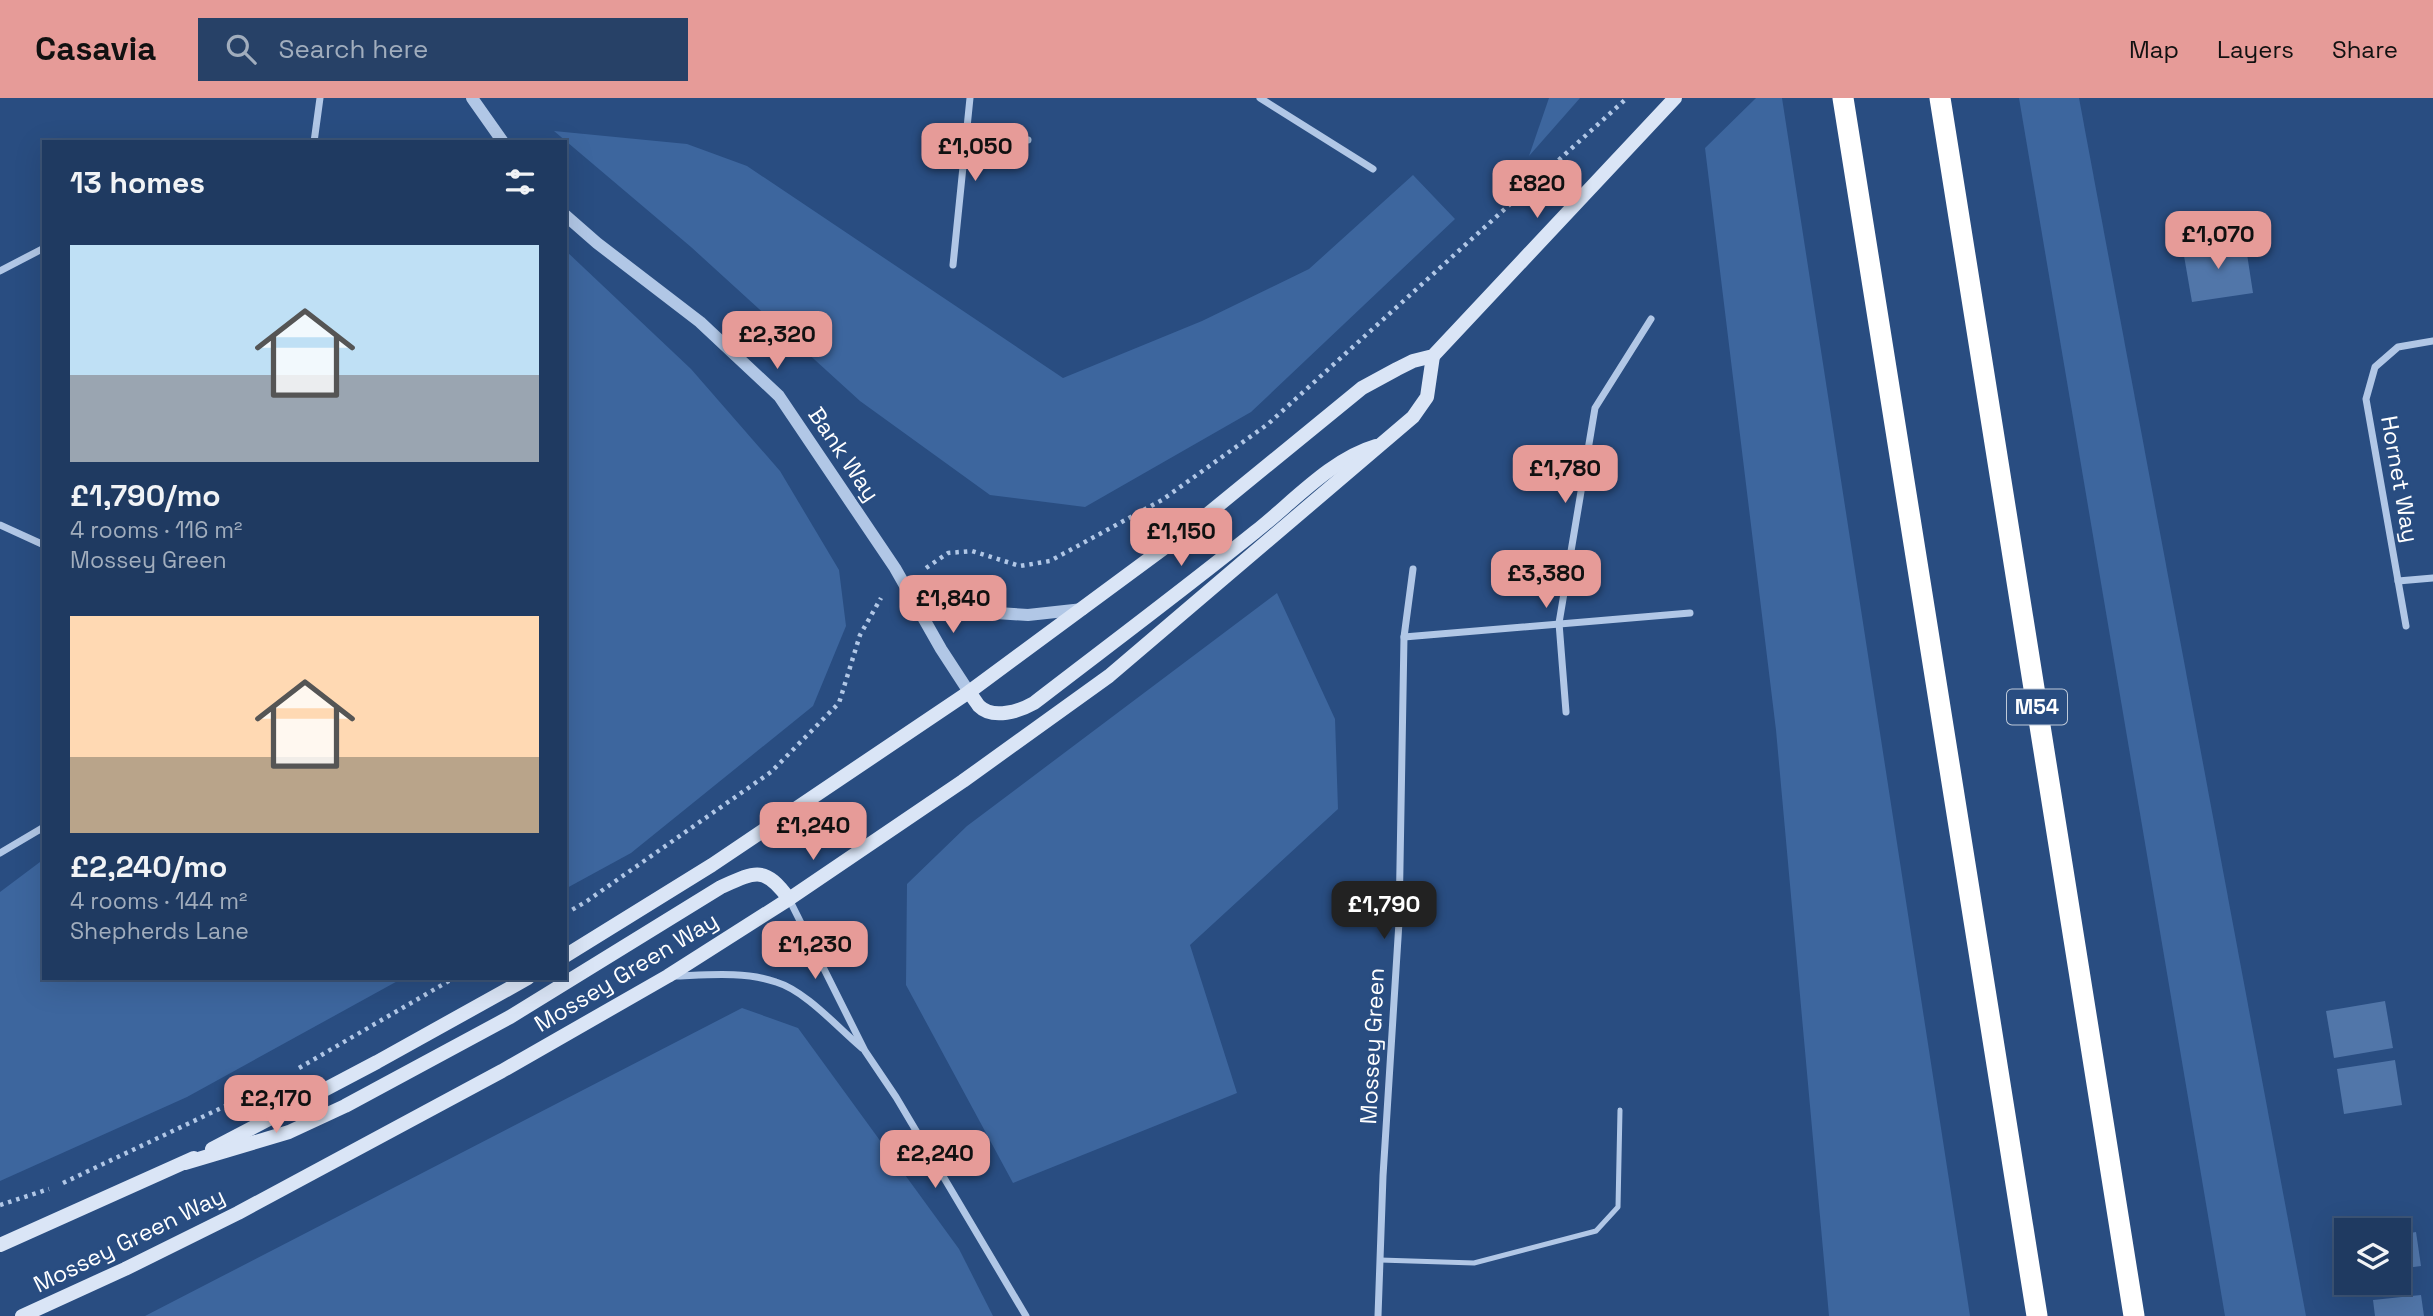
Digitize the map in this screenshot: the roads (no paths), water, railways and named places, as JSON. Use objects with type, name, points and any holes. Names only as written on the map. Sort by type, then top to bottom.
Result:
[{"type":"highway","points":[[1843,98],[2037,1316]]},
{"type":"highway","name":"M54","points":[[1940,98],[2134,1316]]},
{"type":"main road","name":"Mossey Green Way","points":[[567,955],[712,864],[969,692],[1187,531],[1362,388],[1405,365],[1433,356],[1670,103]]},
{"type":"main road","name":"Mossey Green Way","points":[[22,1316],[238,1213],[502,1071],[668,976],[789,899],[964,781],[1108,676],[1384,443],[1421,408],[1427,397],[1433,356]]},
{"type":"main road","points":[[969,692],[982,708],[991,712],[1009,712],[1034,703],[1255,533],[1340,463],[1356,453],[1384,443]]},
{"type":"main road","points":[[185,1163],[289,1132],[345,1106],[510,1017],[731,882],[762,874],[771,877],[789,899]]},
{"type":"main road","name":"Mossey Green Way","points":[[0,1245],[185,1163],[377,1062],[524,980]]},
{"type":"street","points":[[314,140],[320,98]]},
{"type":"street","points":[[472,98],[502,140]]},
{"type":"street","points":[[953,265],[970,98]]},
{"type":"street","points":[[1260,98],[1373,169]]},
{"type":"street","points":[[966,134],[1028,140]]},
{"type":"street","name":"Bank Way","points":[[567,217],[597,243],[700,321],[779,396],[904,582],[941,649],[969,692]]},
{"type":"street","points":[[0,271],[42,249]]},
{"type":"street","points":[[1566,712],[1559,623],[1595,408],[1651,319]]},
{"type":"street","name":"Hornet Way","points":[[2406,626],[2366,399],[2375,367],[2398,347],[2433,341]]},
{"type":"street","points":[[0,525],[42,544]]},
{"type":"street","name":"Mossey Green","points":[[1378,1316],[1399,922],[1404,637],[1413,569]]},
{"type":"street","points":[[2398,581],[2433,578]]},
{"type":"street","points":[[911,595],[965,611],[1028,615],[1085,608]]},
{"type":"street","points":[[1404,637],[1690,613]]},
{"type":"street","points":[[0,853],[42,828]]},
{"type":"street","points":[[789,899],[865,1051],[896,1097],[1026,1316]]},
{"type":"street","points":[[668,976],[727,976],[777,982],[806,999],[865,1051]]},
{"type":"lane","points":[[1380,1260],[1474,1263],[1597,1231],[1619,1207],[1620,1110]]}]
